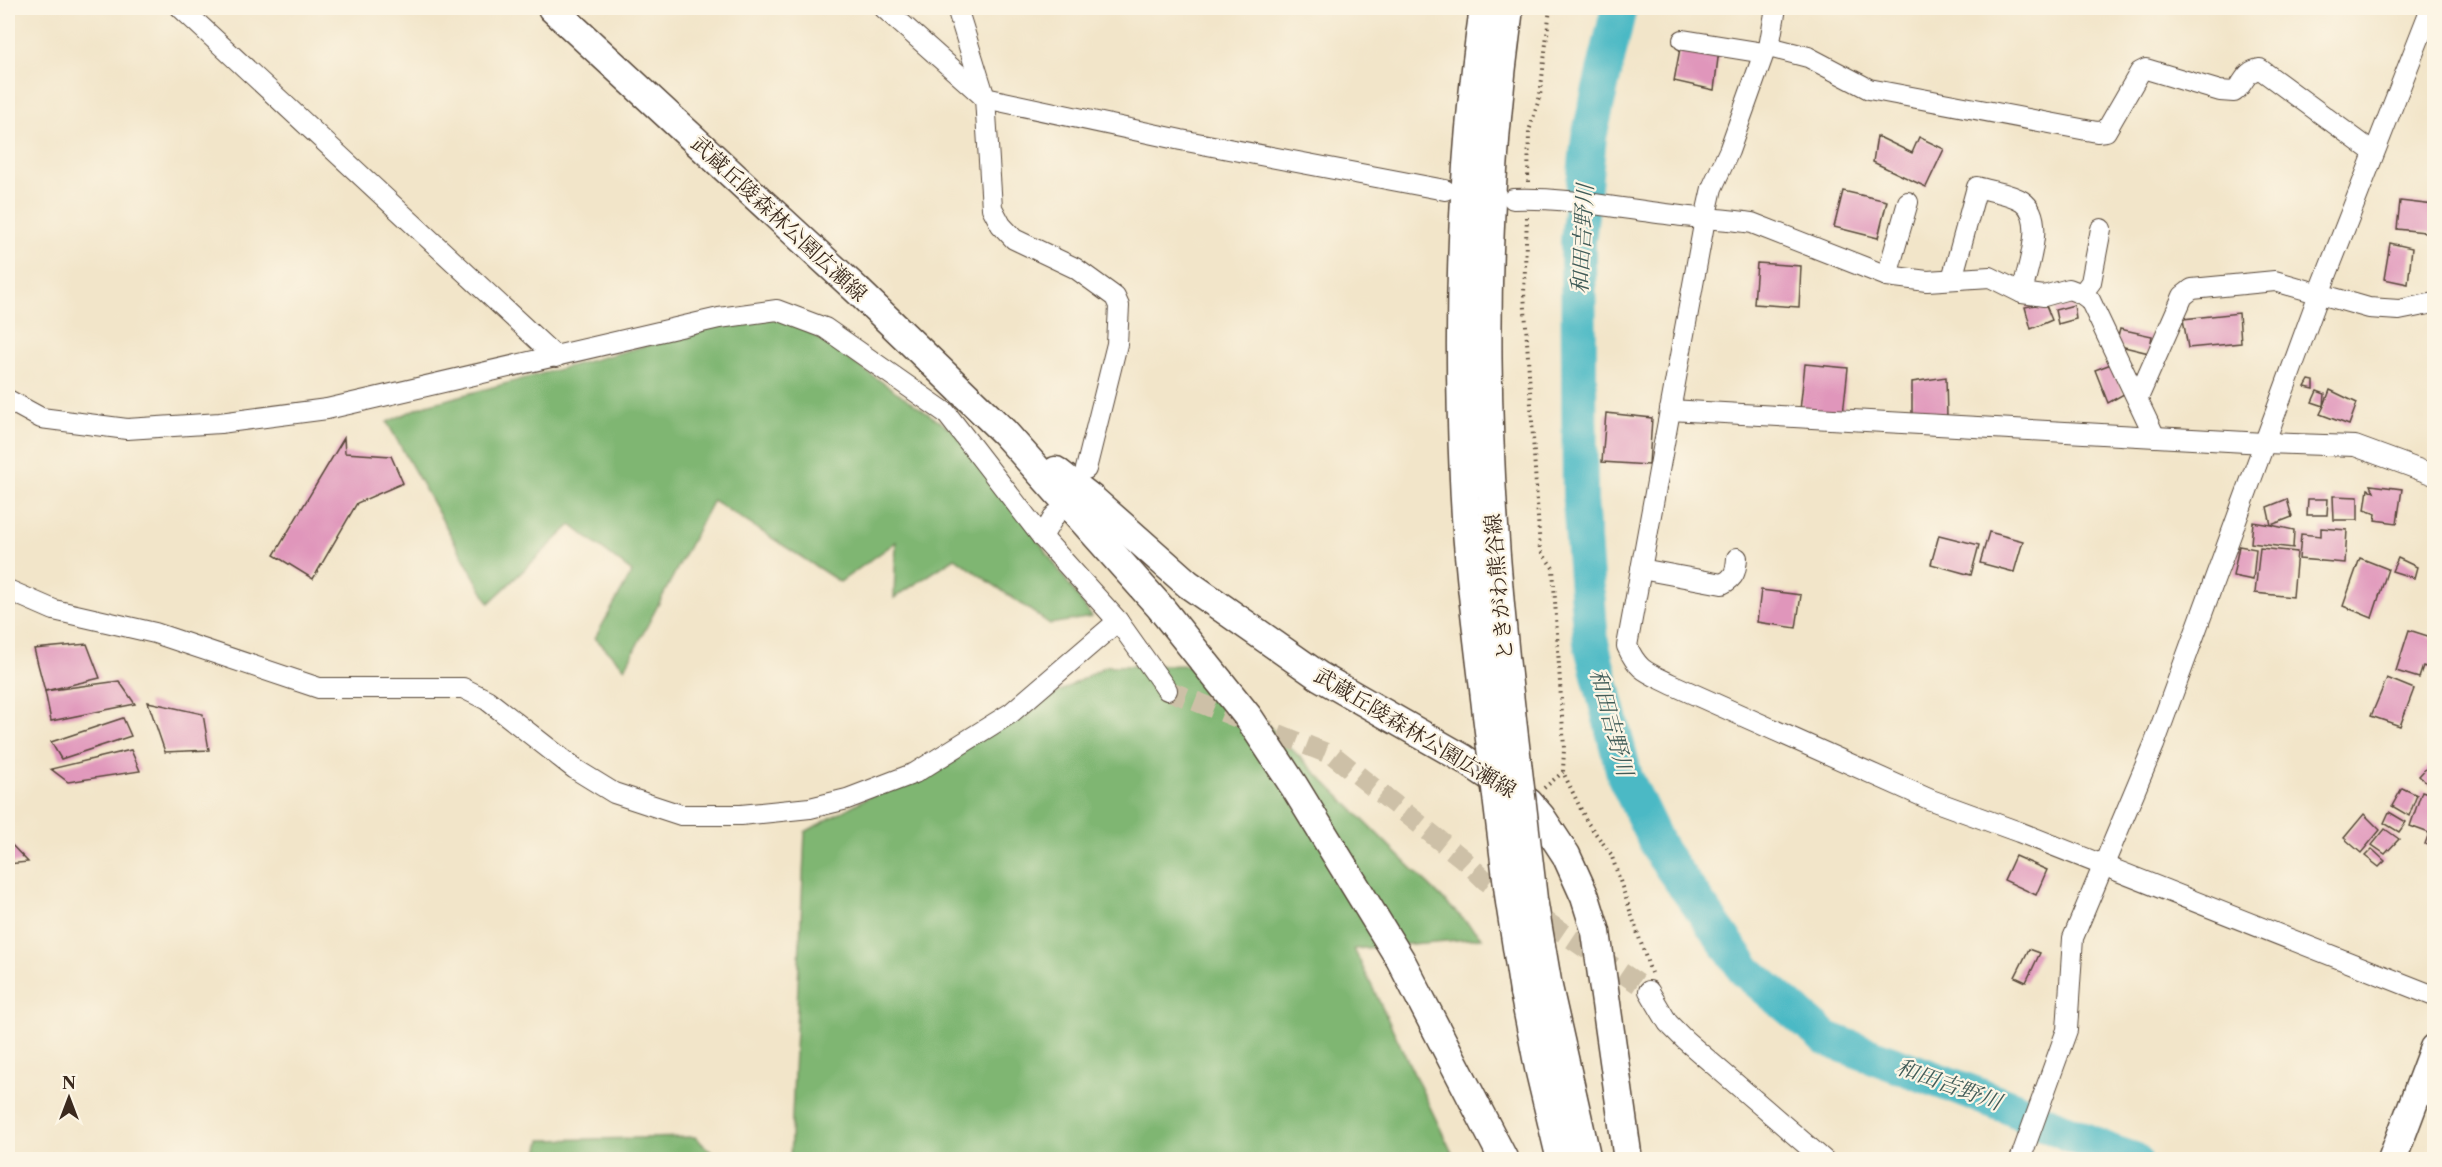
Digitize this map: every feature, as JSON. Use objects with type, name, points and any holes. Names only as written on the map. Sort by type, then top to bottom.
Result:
[{"type":"main road","name":"武蔵丘陵森林公園広瀬線","points":[[552,8],[858,291],[1004,432],[1160,607],[1249,717],[1294,786],[1400,959],[1504,1160]]},
{"type":"main road","name":"ときがわ熊谷線","points":[[1484,8],[1476,63],[1464,210],[1461,372],[1464,482],[1476,622],[1499,713],[1533,899],[1539,1068],[1561,1160]]},
{"type":"main road","name":"ときがわ熊谷線","points":[[1499,713],[1501,622],[1491,503],[1486,383],[1489,213],[1501,66],[1509,8]]},
{"type":"main road","name":"武蔵丘陵森林公園広瀬線","points":[[1004,432],[1092,499],[1188,584],[1319,676],[1464,759],[1528,802],[1541,817],[1575,874],[1596,932],[1628,1160]]},
{"type":"main road","name":"ときがわ熊谷線","points":[[1536,989],[1563,1062],[1587,1160]]},
{"type":"main road","points":[[2392,1160],[2434,1048]]},
{"type":"street","points":[[181,8],[556,357]]},
{"type":"street","points":[[884,8],[985,98],[1181,140],[1445,189]]},
{"type":"street","points":[[957,8],[985,98],[992,208],[1001,225],[1014,238],[1076,268],[1115,297],[1119,306],[1117,344],[1086,469]]},
{"type":"street","points":[[1776,8],[1766,50],[1729,151],[1712,188],[1705,219],[1627,646],[1640,668],[1795,741],[1931,800],[2434,996]]},
{"type":"street","points":[[2020,1160],[2067,1030],[2073,938],[2101,866],[2154,745],[2319,294],[2431,8]]},
{"type":"street","points":[[1683,40],[1808,57],[1869,89],[2097,132],[2106,131],[2140,72],[2146,69],[2220,91],[2234,92],[2240,88],[2247,74],[2259,69],[2373,152]]},
{"type":"street","points":[[1952,279],[1977,187],[2021,200],[2033,212],[2036,230],[2022,293]]},
{"type":"street","points":[[1528,199],[1752,223],[1887,276],[1927,281],[1990,277],[2022,293],[2044,296],[2069,289],[2090,300],[2155,437]]},
{"type":"street","points":[[1887,276],[1908,202]]},
{"type":"street","points":[[2082,294],[2091,282],[2101,229]]},
{"type":"street","points":[[2138,398],[2183,296],[2192,289],[2275,281],[2379,309],[2398,310],[2434,303]]},
{"type":"street","points":[[8,400],[41,418],[127,429],[220,423],[327,409],[719,318],[777,310],[825,328],[946,413],[1042,537],[1119,621],[1167,690]]},
{"type":"street","points":[[1670,410],[2355,446],[2434,475]]},
{"type":"street","points":[[1042,537],[1055,515]]},
{"type":"street","points":[[1641,569],[1722,584],[1736,573],[1737,558]]},
{"type":"street","points":[[8,590],[54,610],[155,633],[319,688],[463,688],[487,700],[575,769],[614,793],[681,815],[741,815],[810,808],[847,799],[915,772],[1011,713],[1119,621]]},
{"type":"street","points":[[1649,991],[1668,1023],[1685,1040],[1824,1160]]},
{"type":"path","points":[[1550,8],[1540,96],[1529,131],[1524,293],[1540,550],[1553,568],[1564,748],[1563,772],[1587,822],[1611,854],[1630,905],[1653,981],[1649,991]]},
{"type":"green space","points":[[777,310],[968,441],[1092,617],[1050,624],[955,558],[894,598],[896,542],[840,582],[713,500],[625,668],[595,638],[632,572],[571,525],[489,603],[387,422],[423,406]]},
{"type":"green space","points":[[1207,665],[1482,938],[1354,949],[1455,1159],[790,1160],[805,832],[1106,666]]},
{"type":"green space","points":[[695,1137],[719,1159],[537,1159],[541,1140]]},
{"type":"building","points":[[1681,43],[1719,50],[1714,90],[1674,81]]},
{"type":"building","points":[[1877,136],[1912,153],[1919,137],[1944,149],[1926,187],[1873,162]]},
{"type":"building","points":[[1843,191],[1887,201],[1878,238],[1834,227]]},
{"type":"building","points":[[2400,201],[2434,205],[2434,233],[2397,229]]},
{"type":"building","points":[[2390,243],[2412,248],[2408,284],[2384,279]]},
{"type":"building","points":[[1757,263],[1801,266],[1799,307],[1754,304]]},
{"type":"building","points":[[2045,303],[2052,320],[2031,329],[2025,307]]},
{"type":"building","points":[[2074,305],[2076,319],[2058,324],[2055,310]]},
{"type":"building","points":[[2239,313],[2241,343],[2188,348],[2183,319]]},
{"type":"building","points":[[2120,329],[2152,336],[2149,353],[2116,345]]},
{"type":"building","points":[[1805,364],[1848,368],[1843,414],[1800,410]]},
{"type":"building","points":[[2111,364],[2124,394],[2108,403],[2095,370]]},
{"type":"building","points":[[1946,377],[1947,418],[1912,418],[1912,382]]},
{"type":"building","points":[[2309,380],[2314,381],[2314,389],[2305,387]]},
{"type":"building","points":[[2330,390],[2357,403],[2349,425],[2320,414]]},
{"type":"building","points":[[2317,391],[2325,394],[2324,406],[2312,402]]},
{"type":"building","points":[[1606,413],[1652,418],[1649,465],[1602,462]]},
{"type":"building","points":[[344,438],[345,453],[391,456],[403,483],[357,503],[313,579],[274,555]]},
{"type":"building","points":[[2371,485],[2402,489],[2397,523],[2375,520],[2376,514],[2365,510],[2368,489],[2374,492]]},
{"type":"building","points":[[2333,496],[2358,497],[2358,520],[2334,520]]},
{"type":"building","points":[[2287,499],[2292,517],[2271,525],[2267,507]]},
{"type":"building","points":[[2308,499],[2328,499],[2327,515],[2307,515]]},
{"type":"building","points":[[2253,522],[2294,530],[2293,548],[2251,543]]},
{"type":"building","points":[[2321,528],[2347,530],[2345,563],[2299,559],[2301,534],[2321,536]]},
{"type":"building","points":[[1989,532],[2023,541],[2014,572],[1980,563]]},
{"type":"building","points":[[1939,535],[1979,545],[1971,575],[1931,564]]},
{"type":"building","points":[[2239,546],[2256,549],[2253,580],[2233,576]]},
{"type":"building","points":[[2260,548],[2297,552],[2293,597],[2255,593]]},
{"type":"building","points":[[2360,558],[2388,569],[2372,618],[2343,606]]},
{"type":"building","points":[[2398,558],[2417,567],[2414,578],[2392,571]]},
{"type":"building","points":[[1761,590],[1801,595],[1796,628],[1757,622]]},
{"type":"building","points":[[2409,630],[2434,638],[2434,670],[2423,666],[2419,678],[2396,671]]},
{"type":"building","points":[[87,644],[100,678],[45,691],[34,649]]},
{"type":"building","points":[[2387,678],[2414,689],[2400,726],[2371,716]]},
{"type":"building","points":[[119,681],[135,704],[51,721],[45,691]]},
{"type":"building","points":[[148,702],[203,714],[209,750],[165,752]]},
{"type":"building","points":[[123,718],[131,736],[61,759],[51,742]]},
{"type":"building","points":[[131,750],[140,771],[68,782],[51,769]]},
{"type":"building","points":[[2430,764],[2434,768],[2434,790],[2419,776]]},
{"type":"building","points":[[2402,788],[2417,795],[2409,816],[2392,806]]},
{"type":"building","points":[[2422,791],[2434,795],[2434,848],[2425,844],[2429,833],[2410,826]]},
{"type":"building","points":[[2389,812],[2406,822],[2399,832],[2384,823]]},
{"type":"building","points":[[2364,814],[2380,830],[2361,853],[2344,838]]},
{"type":"building","points":[[2385,829],[2399,839],[2385,854],[2372,845]]},
{"type":"building","points":[[8,841],[28,862],[8,864]]},
{"type":"building","points":[[2372,849],[2385,861],[2379,867],[2365,856]]},
{"type":"building","points":[[2015,856],[2047,870],[2036,895],[2004,880]]},
{"type":"building","points":[[2029,949],[2040,953],[2026,982],[2015,977]]},
{"type":"waterway","name":"和田吉野川","points":[[1619,8],[1589,137],[1578,242],[1580,501],[1591,643],[1625,777],[1661,852],[1747,972],[1827,1039],[2010,1107],[2110,1152],[2134,1160]]},
{"type":"tunnel","points":[[1167,690],[1334,756],[1463,859],[1486,881],[1649,991]]}]
